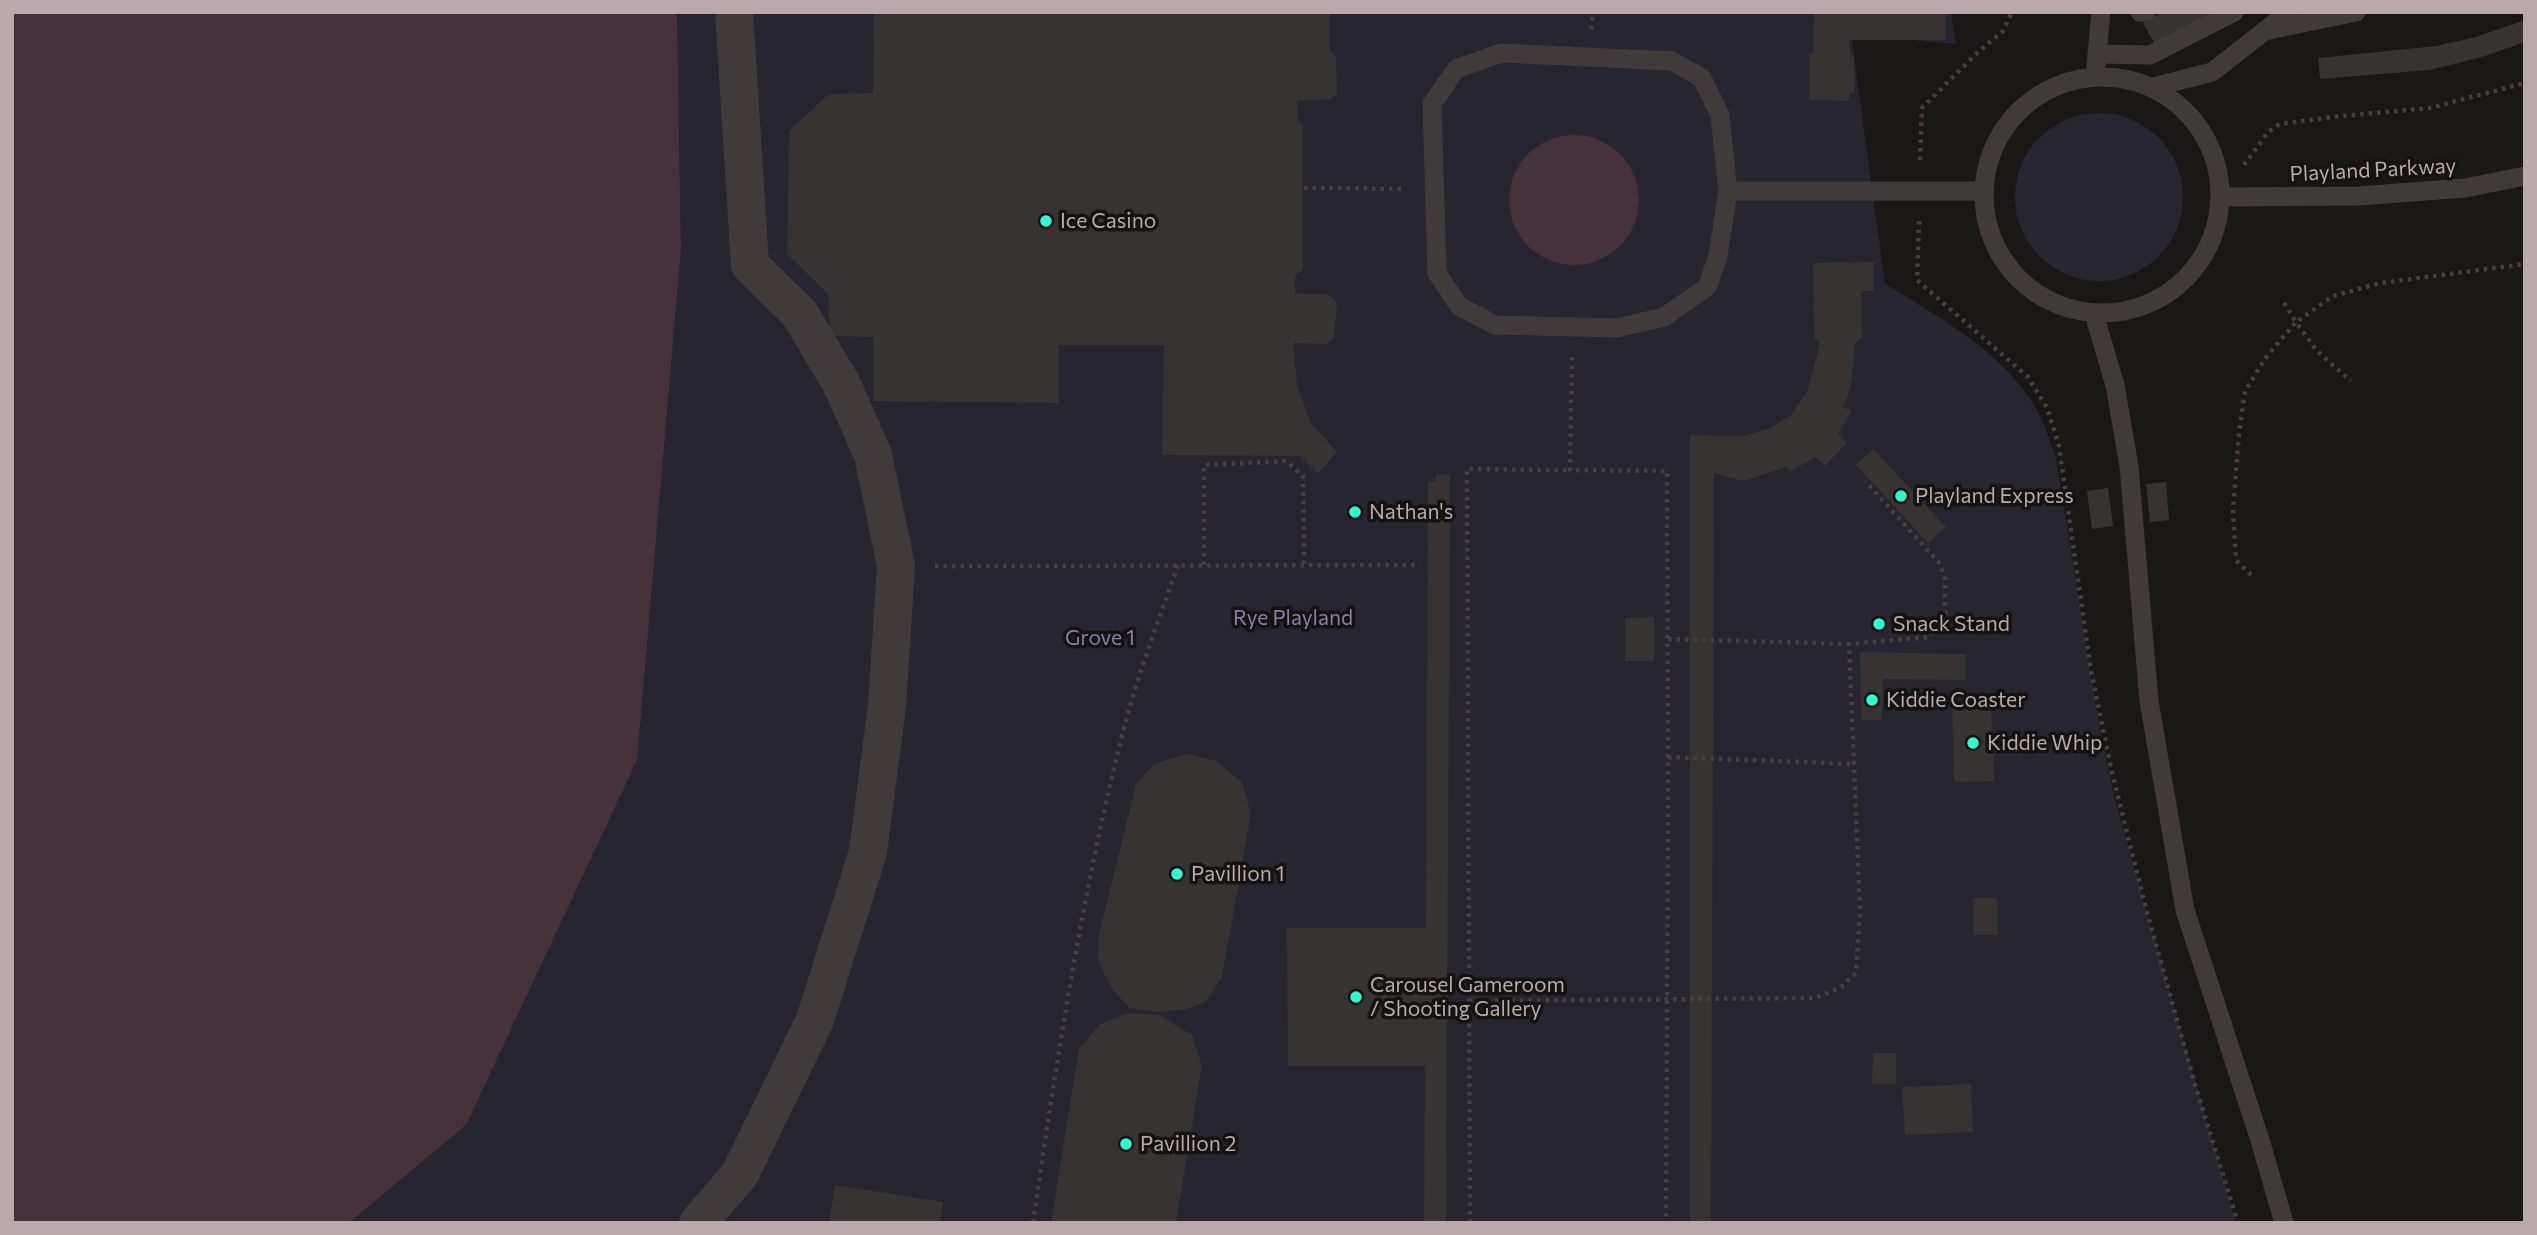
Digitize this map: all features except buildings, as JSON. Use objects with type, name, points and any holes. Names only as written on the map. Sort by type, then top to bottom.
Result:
[{"type":"street","points":[[698,1223],[740,1174],[816,1020],[868,852],[887,706],[896,566],[873,455],[842,385],[800,314],[750,265],[734,12]]},
{"type":"lane","points":[[2095,76],[2101,12]]},
{"type":"lane","points":[[2140,12],[2146,12]]},
{"type":"lane","points":[[2097,54],[2150,55],[2234,12]]},
{"type":"lane","points":[[2153,87],[2212,72],[2289,12]]},
{"type":"lane","points":[[2265,30],[2357,12]]},
{"type":"lane","points":[[1501,53],[1672,61],[1702,78],[1720,115],[1728,191],[1718,256],[1707,287],[1664,317],[1617,328],[1495,325],[1459,306],[1437,273],[1435,190],[1433,104],[1456,69],[1501,53]]},
{"type":"lane","points":[[2095,76],[2153,87],[2186,110],[2213,149],[2221,197],[2210,243],[2183,282],[2141,307],[2094,314],[2045,300],[2006,267],[1984,220],[1984,169],[2006,122],[2045,89],[2095,76]]},
{"type":"lane","name":"Playland Parkway","points":[[2221,197],[2359,196],[2465,188],[2525,176]]},
{"type":"lane","points":[[1728,191],[1985,191]]},
{"type":"lane","points":[[2094,314],[2115,385],[2129,466],[2149,701],[2185,910],[2260,1140],[2284,1223]]},
{"type":"path","points":[[1920,161],[1922,108],[2003,31],[2012,12]]},
{"type":"path","points":[[2221,197],[2268,132],[2280,124],[2430,108],[2525,82]]},
{"type":"path","points":[[1304,188],[1435,190]]},
{"type":"path","points":[[1919,214],[1917,280],[2028,377],[2047,408],[2055,434],[2072,529],[2091,671],[2111,768],[2144,901],[2195,1085],[2238,1223]]},
{"type":"path","points":[[2251,575],[2236,560],[2233,510],[2245,391],[2267,356],[2296,321],[2333,296],[2381,283],[2525,264]]},
{"type":"path","points":[[2284,303],[2316,350],[2351,381]]},
{"type":"path","points":[[1570,470],[1573,327]]},
{"type":"path","points":[[1204,565],[1204,465],[1286,461],[1303,476],[1304,565]]},
{"type":"path","points":[[1470,1223],[1467,469],[1667,471],[1666,1223]]},
{"type":"path","points":[[1668,639],[1849,644],[1928,636],[1945,618],[1945,579],[1940,564],[1865,481]]},
{"type":"path","points":[[1033,1223],[1061,1036],[1123,730],[1178,565]]},
{"type":"path","points":[[896,566],[1420,565]]},
{"type":"path","points":[[1469,1001],[1816,998],[1841,986],[1857,973],[1860,912],[1849,644]]},
{"type":"path","points":[[1668,757],[1854,764]]},
{"type":"green space","name":"Rye Playland","points":[[677,12],[1951,12],[1956,44],[1851,34],[1885,284],[1951,325],[1994,358],[2029,397],[2045,428],[2056,459],[2099,725],[2116,804],[2236,1223],[349,1223],[466,1125],[681,248]]},
{"type":"green space","points":[[2099,113],[2131,120],[2146,127],[2158,138],[2169,150],[2176,165],[2183,197],[2176,229],[2169,244],[2158,256],[2146,267],[2131,274],[2099,281],[2067,274],[2052,267],[2040,256],[2029,244],[2022,229],[2015,197],[2022,165],[2029,150],[2040,138],[2052,127],[2067,120]]},
{"type":"shaded area","points":[[12,12],[677,12],[681,248],[637,760],[466,1125],[349,1223],[12,1223]]},
{"type":"shaded area","points":[[1574,135],[1599,140],[1620,154],[1634,175],[1639,200],[1634,225],[1620,246],[1599,260],[1574,265],[1549,260],[1528,246],[1514,225],[1509,200],[1514,175],[1528,154],[1549,140]]},
{"type":"place","name":"Ice Casino","points":[[1046,221]]},
{"type":"place","name":"Playland Express","points":[[1901,496]]},
{"type":"place","name":"Nathan's","points":[[1355,512]]},
{"type":"place","name":"Snack Stand","points":[[1879,624]]},
{"type":"place","name":"Kiddie Coaster","points":[[1872,700]]},
{"type":"place","name":"Kiddie Whip","points":[[1973,743]]},
{"type":"place","name":"Pavillion 1","points":[[1177,874]]},
{"type":"place","name":"Carousel Gameroom / Shooting Gallery","points":[[1356,997]]},
{"type":"place","name":"Pavillion 2","points":[[1126,1144]]},
{"type":"park label","name":"Grove 1","points":[[1100,638]]}]
